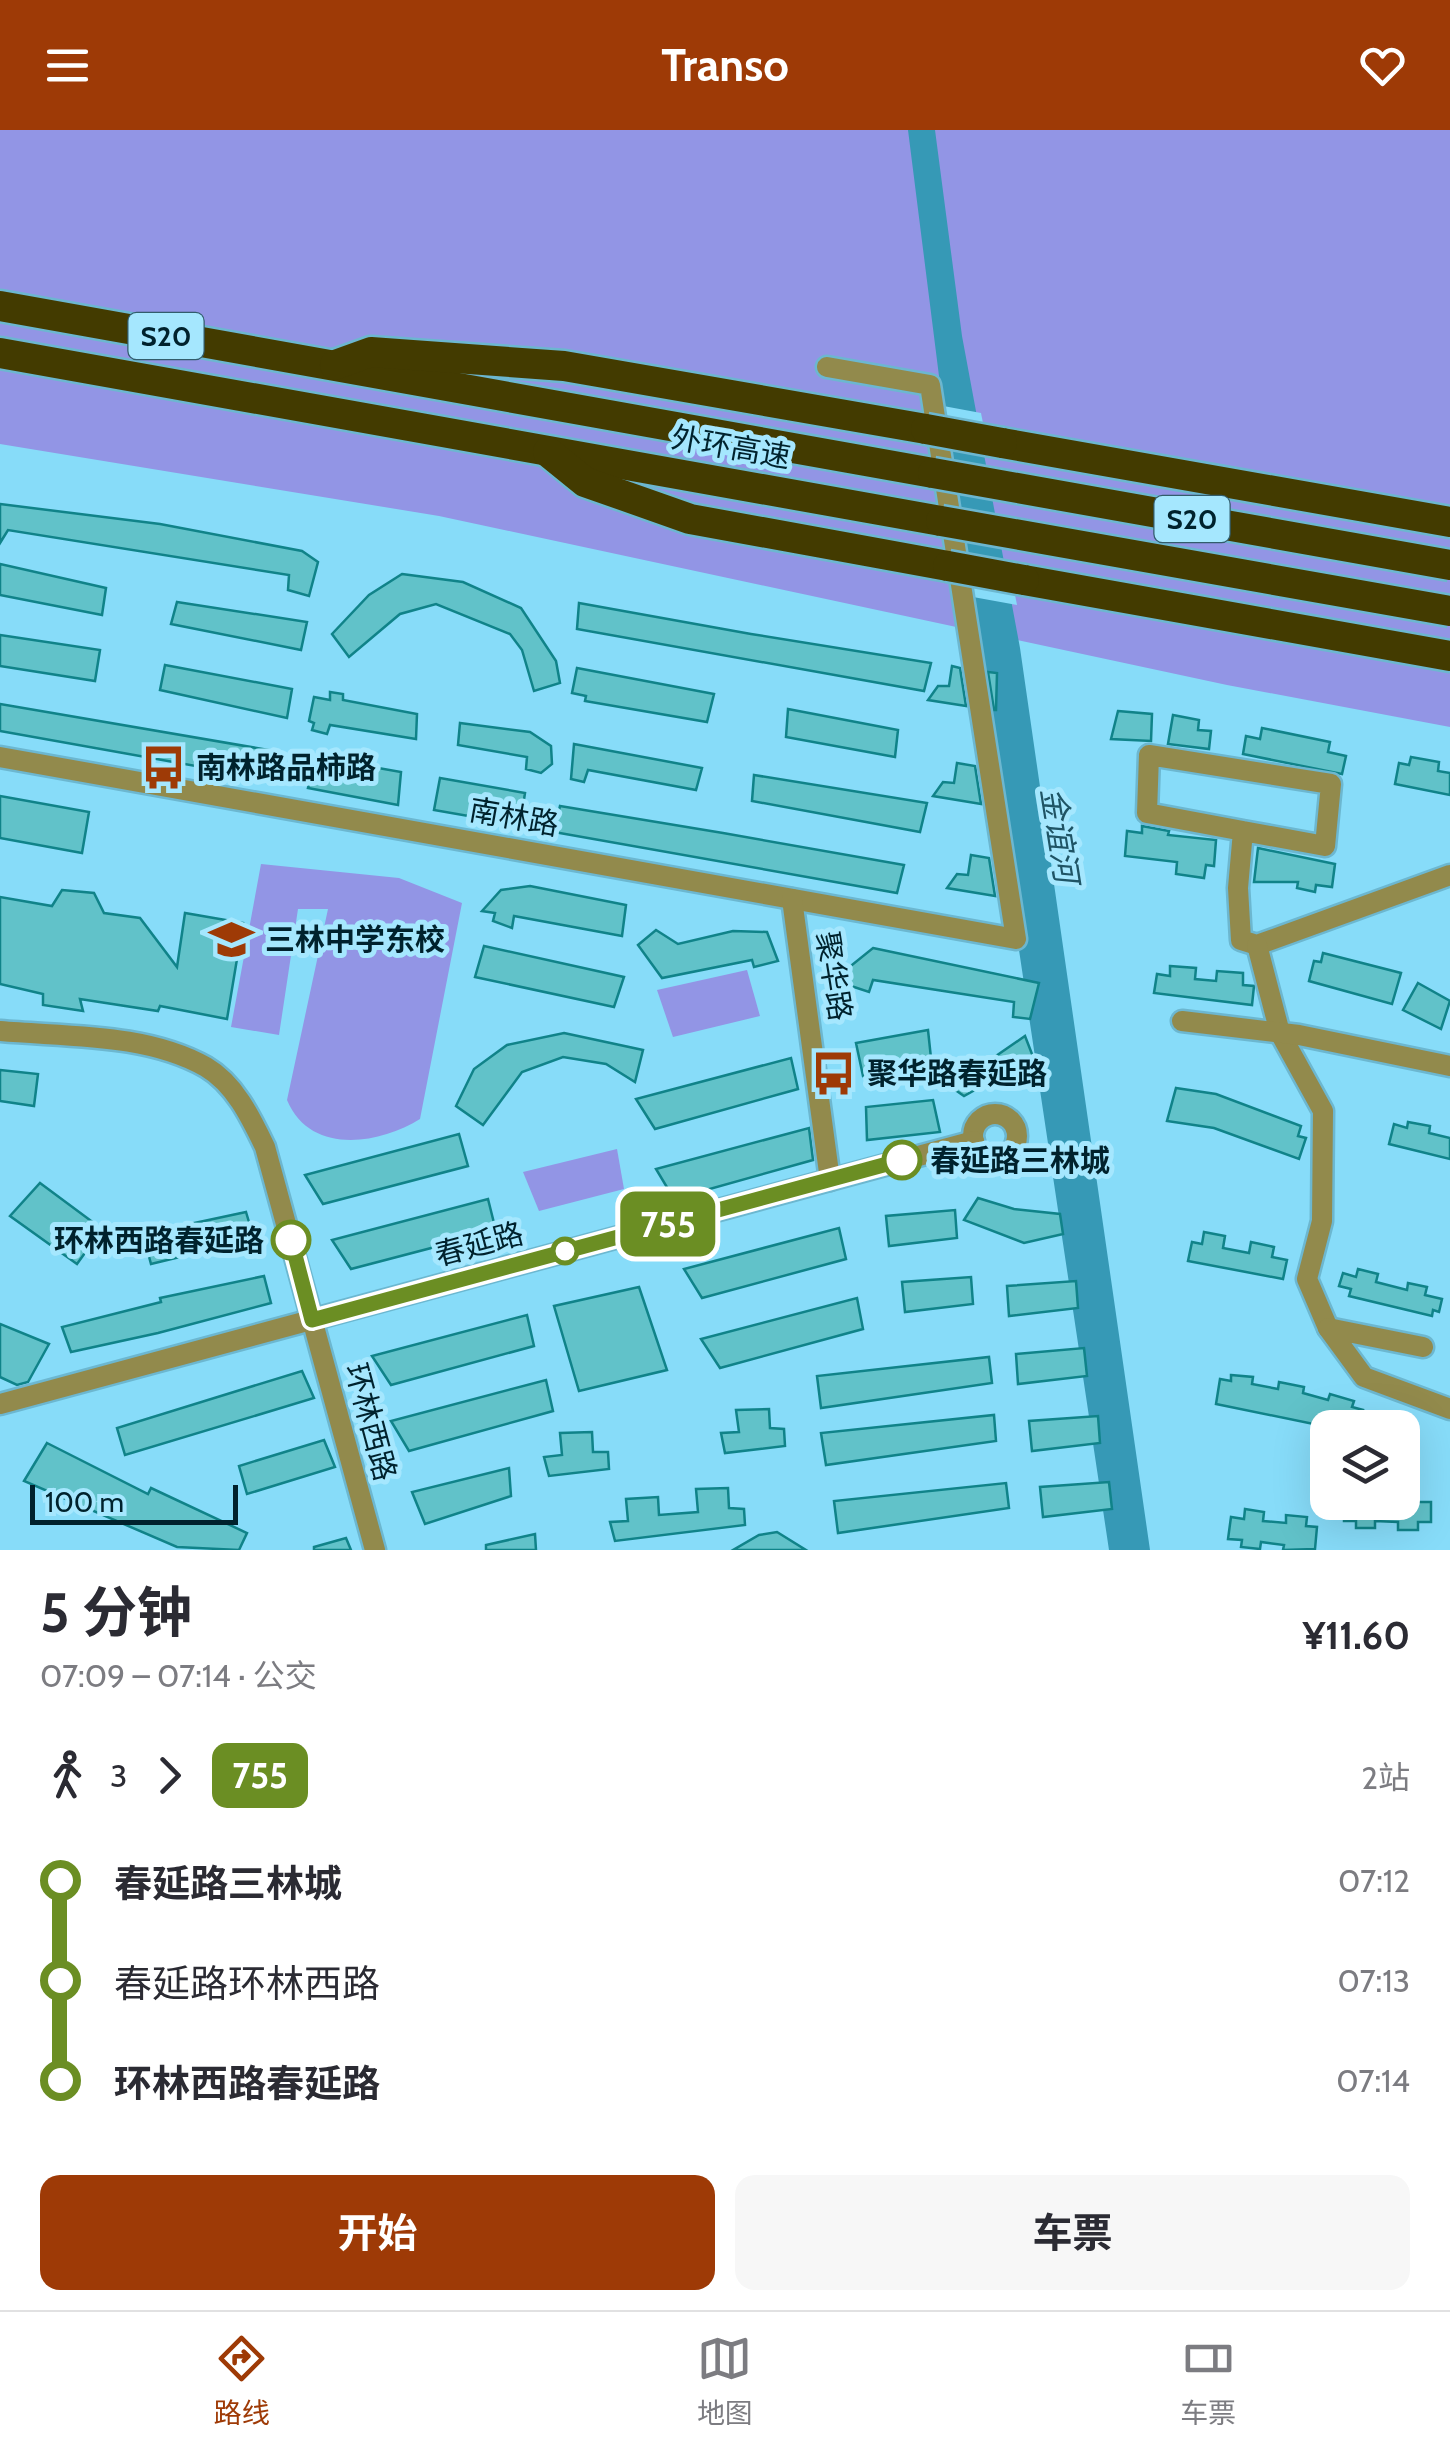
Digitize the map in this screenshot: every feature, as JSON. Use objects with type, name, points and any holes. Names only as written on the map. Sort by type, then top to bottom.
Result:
[{"type":"highway","name":"外环高速","points":[[0,306],[1450,565]]},
{"type":"highway","name":"外环高速","points":[[0,352],[1450,612]]},
{"type":"highway","points":[[332,366],[371,352],[564,366],[1450,522]]},
{"type":"highway","points":[[546,450],[585,482],[690,518],[1450,656]]},
{"type":"street","name":"南林路","points":[[0,757],[158,782],[1016,939],[930,384],[827,366]]},
{"type":"street","points":[[1149,755],[1330,784],[1325,846],[1243,831],[1147,812],[1149,755]]},
{"type":"street","points":[[1243,831],[1238,888],[1241,940],[1257,945],[1450,874]]},
{"type":"street","name":"聚华路","points":[[792,900],[830,1180]]},
{"type":"street","points":[[1257,945],[1280,1033],[1323,1111],[1322,1221],[1307,1278],[1328,1328],[1364,1377],[1450,1409]]},
{"type":"street","points":[[1182,1021],[1280,1033],[1450,1066]]},
{"type":"street","name":"环林西路","points":[[0,1031],[145,1044],[208,1068],[243,1102],[266,1147],[375,1550]]},
{"type":"street","name":"春延路","points":[[0,1404],[974,1141]]},
{"type":"street","points":[[1328,1328],[1423,1347]]},
{"type":"shaded area","points":[[0,130],[1450,130],[1450,727],[1227,685],[439,516],[0,444]]},
{"type":"shaded area","points":[[908,130],[935,130],[962,336],[1020,648],[1150,1550],[1109,1550],[971,630]]},
{"type":"shaded area","points":[[261,864],[399,878],[462,903],[420,1119],[385,1135],[346,1140],[312,1130],[298,1118],[287,1100],[328,909],[298,909],[279,1035],[231,1027]]},
{"type":"shaded area","points":[[747,970],[760,1016],[673,1037],[657,990]]},
{"type":"shaded area","points":[[617,1149],[624,1189],[539,1211],[523,1172]]},
{"type":"pier","points":[[938,405],[981,413],[988,449],[942,440]]},
{"type":"pier","points":[[957,560],[1010,569],[1017,605],[962,595]]},
{"type":"building","points":[[0,504],[160,524],[302,551],[318,562],[309,596],[288,590],[289,575],[8,530],[0,543]]},
{"type":"building","points":[[0,564],[106,588],[102,615],[0,595]]},
{"type":"building","points":[[402,574],[463,582],[521,608],[556,661],[560,683],[534,691],[522,650],[510,634],[436,604],[400,614],[349,657],[332,634],[369,595]]},
{"type":"building","points":[[177,602],[307,622],[301,650],[171,624]]},
{"type":"building","points":[[579,603],[931,663],[924,691],[577,629]]},
{"type":"building","points":[[0,635],[100,650],[95,681],[0,666]]},
{"type":"building","points":[[165,665],[292,689],[287,718],[160,690]]},
{"type":"building","points":[[952,666],[960,668],[966,706],[928,700],[938,686],[949,686]]},
{"type":"building","points":[[577,668],[714,694],[707,722],[585,701],[586,696],[572,693]]},
{"type":"building","points":[[988,672],[997,673],[996,710],[994,710]]},
{"type":"building","points":[[330,692],[343,694],[343,700],[417,714],[416,739],[330,725],[327,734],[312,730],[314,723],[309,721],[314,697],[330,700]]},
{"type":"building","points":[[0,704],[280,752],[274,780],[0,731]]},
{"type":"building","points":[[788,709],[898,730],[895,757],[786,737]]},
{"type":"building","points":[[1118,711],[1152,714],[1151,741],[1111,739]]},
{"type":"building","points":[[1173,715],[1199,720],[1198,730],[1211,731],[1209,749],[1168,744]]},
{"type":"building","points":[[460,723],[530,732],[551,746],[552,764],[541,773],[526,769],[527,757],[458,745]]},
{"type":"building","points":[[1262,728],[1330,742],[1328,752],[1346,756],[1342,774],[1243,754],[1246,736],[1260,739]]},
{"type":"building","points":[[574,744],[702,768],[696,790],[588,770],[584,782],[571,779]]},
{"type":"building","points":[[316,757],[401,772],[398,805],[308,788]]},
{"type":"building","points":[[1411,757],[1439,762],[1438,771],[1450,773],[1450,795],[1395,784],[1399,763],[1409,765]]},
{"type":"building","points":[[957,763],[975,766],[981,804],[933,796],[943,782],[954,783]]},
{"type":"building","points":[[754,775],[927,803],[920,832],[752,801]]},
{"type":"building","points":[[440,778],[525,793],[520,825],[434,810]]},
{"type":"building","points":[[0,796],[89,812],[82,853],[0,838]]},
{"type":"building","points":[[560,806],[904,865],[897,893],[554,832]]},
{"type":"building","points":[[1142,826],[1169,831],[1168,835],[1216,840],[1214,866],[1206,865],[1204,878],[1176,874],[1177,862],[1125,856],[1127,831],[1142,833]]},
{"type":"building","points":[[1258,848],[1335,864],[1332,887],[1316,885],[1315,892],[1297,888],[1298,882],[1254,882]]},
{"type":"building","points":[[971,855],[989,858],[995,896],[947,888],[957,874],[968,875]]},
{"type":"building","points":[[530,886],[626,905],[622,936],[514,916],[512,928],[493,921],[495,913],[482,911],[501,890]]},
{"type":"building","points":[[62,890],[94,893],[104,913],[140,918],[177,967],[185,913],[243,923],[227,1019],[160,1006],[158,1011],[80,999],[83,1011],[43,1005],[43,994],[0,984],[0,897],[52,906]]},
{"type":"building","points":[[656,930],[678,944],[733,931],[767,932],[778,961],[754,967],[752,960],[662,978],[638,945]]},
{"type":"building","points":[[484,946],[624,977],[614,1007],[475,977]]},
{"type":"building","points":[[873,948],[1039,983],[1030,1019],[1013,1017],[1014,1002],[873,980],[869,992],[848,985],[848,975],[842,973]]},
{"type":"building","points":[[1323,953],[1401,973],[1392,1004],[1309,981],[1314,961],[1321,962]]},
{"type":"building","points":[[1170,966],[1196,968],[1195,979],[1216,981],[1217,971],[1243,973],[1243,985],[1254,986],[1252,1005],[1154,993],[1157,974],[1170,976]]},
{"type":"building","points":[[1418,983],[1450,1001],[1441,1029],[1403,1010]]},
{"type":"building","points":[[928,1030],[931,1058],[863,1076],[856,1043]]},
{"type":"building","points":[[564,1033],[643,1050],[635,1082],[606,1064],[563,1057],[522,1072],[483,1125],[456,1106],[474,1069],[507,1045]]},
{"type":"building","points":[[1025,1036],[1037,1067],[1007,1072],[964,1096],[951,1087]]},
{"type":"building","points":[[791,1058],[798,1089],[655,1129],[636,1099]]},
{"type":"building","points":[[0,1070],[38,1074],[34,1106],[0,1101]]},
{"type":"building","points":[[1176,1088],[1216,1094],[1301,1126],[1298,1136],[1306,1138],[1299,1159],[1214,1128],[1167,1121]]},
{"type":"building","points":[[933,1100],[940,1132],[867,1140],[866,1107]]},
{"type":"building","points":[[1408,1122],[1430,1126],[1429,1133],[1450,1138],[1450,1159],[1389,1144],[1394,1124],[1407,1128]]},
{"type":"building","points":[[809,1128],[813,1160],[674,1199],[656,1169]]},
{"type":"building","points":[[459,1134],[468,1166],[323,1204],[305,1175]]},
{"type":"building","points":[[40,1183],[102,1229],[77,1264],[10,1216]]},
{"type":"building","points":[[978,1198],[1014,1209],[1060,1214],[1063,1234],[1024,1243],[964,1220]]},
{"type":"building","points":[[488,1199],[496,1231],[351,1269],[332,1240]]},
{"type":"building","points":[[955,1210],[957,1238],[889,1246],[886,1216]]},
{"type":"building","points":[[246,1212],[254,1239],[151,1264],[143,1234]]},
{"type":"building","points":[[839,1228],[846,1259],[702,1298],[684,1269]]},
{"type":"building","points":[[1204,1232],[1225,1236],[1223,1248],[1249,1253],[1251,1242],[1274,1247],[1272,1257],[1287,1260],[1283,1279],[1188,1261],[1192,1242],[1202,1244]]},
{"type":"building","points":[[1358,1269],[1378,1274],[1376,1282],[1407,1290],[1408,1283],[1427,1287],[1425,1295],[1442,1299],[1439,1312],[1433,1310],[1432,1316],[1349,1296],[1351,1289],[1339,1286],[1343,1273],[1356,1277]]},
{"type":"building","points":[[264,1276],[271,1303],[158,1333],[71,1352],[62,1327],[161,1302],[160,1298]]},
{"type":"building","points":[[971,1277],[973,1304],[905,1312],[902,1282]]},
{"type":"building","points":[[1076,1281],[1078,1308],[1009,1316],[1007,1286]]},
{"type":"building","points":[[639,1287],[667,1370],[579,1391],[554,1306]]},
{"type":"building","points":[[857,1298],[863,1329],[720,1368],[701,1339]]},
{"type":"building","points":[[527,1315],[534,1346],[391,1385],[372,1356]]},
{"type":"building","points":[[0,1324],[49,1344],[28,1382],[17,1385],[0,1377]]},
{"type":"building","points":[[1084,1348],[1087,1376],[1018,1384],[1016,1354]]},
{"type":"building","points":[[989,1357],[992,1383],[821,1408],[817,1376]]},
{"type":"building","points":[[302,1371],[314,1398],[125,1455],[117,1428]]},
{"type":"building","points":[[1231,1375],[1253,1377],[1252,1384],[1278,1389],[1279,1382],[1304,1387],[1303,1393],[1328,1400],[1330,1394],[1354,1401],[1352,1407],[1363,1410],[1310,1410],[1310,1423],[1216,1404],[1220,1379],[1231,1381]]},
{"type":"building","points":[[546,1380],[553,1411],[409,1451],[391,1421]]},
{"type":"building","points":[[769,1409],[770,1428],[784,1429],[785,1446],[725,1453],[721,1433],[739,1432],[736,1410]]},
{"type":"building","points":[[994,1415],[996,1441],[826,1465],[821,1433]]},
{"type":"building","points":[[1098,1416],[1100,1443],[1032,1451],[1029,1421]]},
{"type":"building","points":[[592,1432],[593,1452],[608,1452],[609,1469],[549,1476],[544,1457],[562,1455],[560,1433]]},
{"type":"building","points":[[324,1440],[335,1467],[247,1494],[239,1466]]},
{"type":"building","points":[[47,1443],[148,1494],[151,1488],[247,1533],[239,1550],[177,1547],[24,1481]]},
{"type":"building","points":[[509,1468],[511,1496],[425,1524],[412,1492]]},
{"type":"building","points":[[1109,1482],[1112,1509],[1043,1517],[1040,1487]]},
{"type":"building","points":[[1006,1483],[1009,1508],[838,1533],[834,1501]]},
{"type":"building","points":[[728,1488],[729,1508],[744,1509],[745,1525],[615,1541],[610,1522],[628,1521],[626,1499],[658,1497],[659,1515],[698,1512],[696,1489]]},
{"type":"building","points":[[1420,1502],[1431,1502],[1431,1522],[1418,1522],[1418,1530],[1398,1530],[1398,1522],[1375,1521],[1375,1528],[1356,1528],[1356,1521],[1344,1521],[1420,1520]]},
{"type":"building","points":[[1245,1509],[1264,1512],[1263,1521],[1286,1523],[1286,1515],[1307,1517],[1306,1526],[1317,1527],[1315,1549],[1283,1550],[1284,1545],[1261,1542],[1260,1549],[1241,1547],[1242,1540],[1228,1539],[1231,1517],[1244,1519]]},
{"type":"building","points":[[777,1532],[806,1550],[733,1550],[759,1535]]},
{"type":"building","points":[[535,1534],[536,1550],[486,1550],[486,1545]]},
{"type":"building","points":[[346,1538],[351,1550],[314,1550],[314,1547]]},
{"type":"bus line","name":"755","points":[[291,1240],[312,1320],[902,1160]]},
{"type":"place","name":"南林路品柿路","points":[[163,767]]},
{"type":"place","name":"三林中学东校","points":[[232,939]]},
{"type":"place","name":"聚华路春延路","points":[[834,1073]]},
{"type":"place","name":"春延路三林城","points":[[902,1160]]},
{"type":"place","name":"环林西路春延路","points":[[291,1240]]},
{"type":"water label","name":"金谊河","points":[[1060,835]]}]
